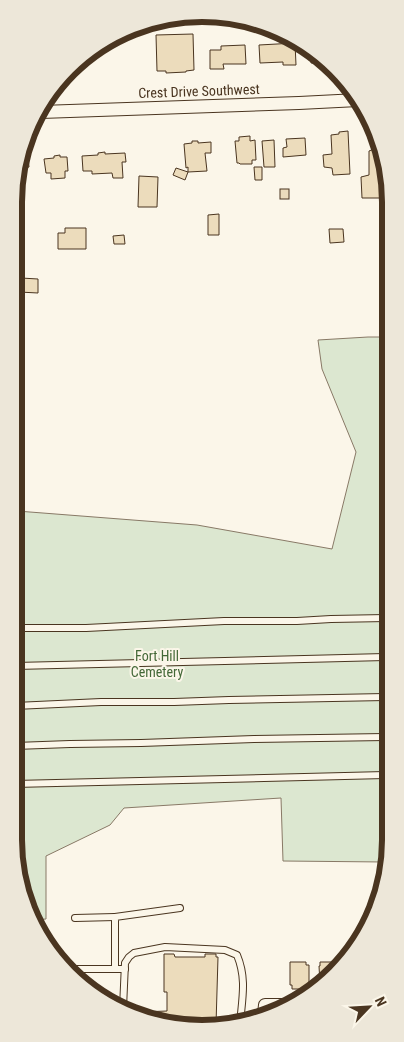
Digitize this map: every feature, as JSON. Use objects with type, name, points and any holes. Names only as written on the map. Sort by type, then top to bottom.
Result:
[{"type":"street","name":"Crest Drive Southwest","points":[[47,112],[350,100]]},
{"type":"lane","points":[[22,628],[86,628],[189,622],[297,622],[382,618]]},
{"type":"lane","points":[[22,666],[382,657]]},
{"type":"lane","points":[[22,706],[101,702],[382,697]]},
{"type":"lane","points":[[22,746],[382,737]]},
{"type":"lane","points":[[22,784],[382,775]]},
{"type":"lane","points":[[74,918],[115,917],[180,908]]},
{"type":"lane","points":[[115,917],[115,969]]},
{"type":"lane","points":[[123,1001],[125,963],[134,953],[165,947],[225,950],[236,955],[241,966],[244,981],[241,1015]]},
{"type":"lane","points":[[77,969],[125,970]]},
{"type":"green space","name":"Fort Hill Cemetery","points":[[382,337],[382,840],[380,862],[283,861],[281,798],[124,808],[110,825],[46,856],[46,919],[41,919],[32,898],[26,875],[22,840],[22,511],[197,525],[332,549],[356,452],[322,369],[318,340]]},
{"type":"building","points":[[193,34],[194,70],[166,73],[166,71],[157,71],[156,35]]},
{"type":"building","points":[[286,44],[295,49],[296,65],[283,65],[283,62],[260,63],[259,45]]},
{"type":"building","points":[[245,45],[246,64],[223,64],[224,69],[210,69],[210,50],[221,50],[221,46]]},
{"type":"building","points":[[348,131],[350,174],[333,175],[332,168],[324,167],[323,155],[332,154],[331,135]]},
{"type":"building","points":[[250,136],[250,141],[255,140],[256,160],[252,160],[252,164],[237,163],[235,141],[239,141],[239,137]]},
{"type":"building","points":[[305,138],[306,155],[283,157],[283,148],[287,147],[286,139]]},
{"type":"building","points":[[274,140],[275,167],[264,167],[262,141]]},
{"type":"building","points":[[192,141],[198,141],[198,143],[211,142],[211,153],[205,153],[207,171],[188,172],[184,144],[192,143]]},
{"type":"building","points":[[373,149],[378,167],[380,198],[362,198],[361,177],[369,175],[369,151]]},
{"type":"building","points":[[105,152],[105,154],[125,153],[126,162],[122,162],[123,178],[113,178],[112,173],[92,174],[92,171],[83,171],[82,156],[98,155],[98,153]]},
{"type":"building","points":[[60,155],[60,157],[67,157],[68,171],[65,171],[65,178],[51,179],[51,173],[46,173],[44,159]]},
{"type":"building","points":[[254,167],[262,167],[262,180],[255,180]]},
{"type":"building","points":[[176,168],[188,172],[185,180],[173,175]]},
{"type":"building","points":[[139,176],[158,177],[157,207],[138,207]]},
{"type":"building","points":[[280,189],[289,189],[289,199],[280,199]]},
{"type":"building","points":[[219,214],[219,235],[208,235],[208,215]]},
{"type":"building","points":[[65,228],[86,228],[86,249],[58,249],[58,233],[65,233]]},
{"type":"building","points":[[329,229],[343,229],[344,242],[330,243]]},
{"type":"building","points":[[124,235],[125,244],[114,244],[113,236]]},
{"type":"building","points":[[22,278],[38,279],[38,293],[22,292]]},
{"type":"building","points":[[164,954],[174,954],[175,957],[205,957],[205,954],[216,954],[216,957],[218,957],[216,1019],[202,1020],[179,1018],[151,1012],[167,1011],[167,992],[164,992]]},
{"type":"building","points":[[290,962],[306,962],[306,965],[309,965],[309,984],[302,989],[292,989],[292,985],[290,985]]},
{"type":"building","points":[[320,962],[333,962],[320,975]]}]
